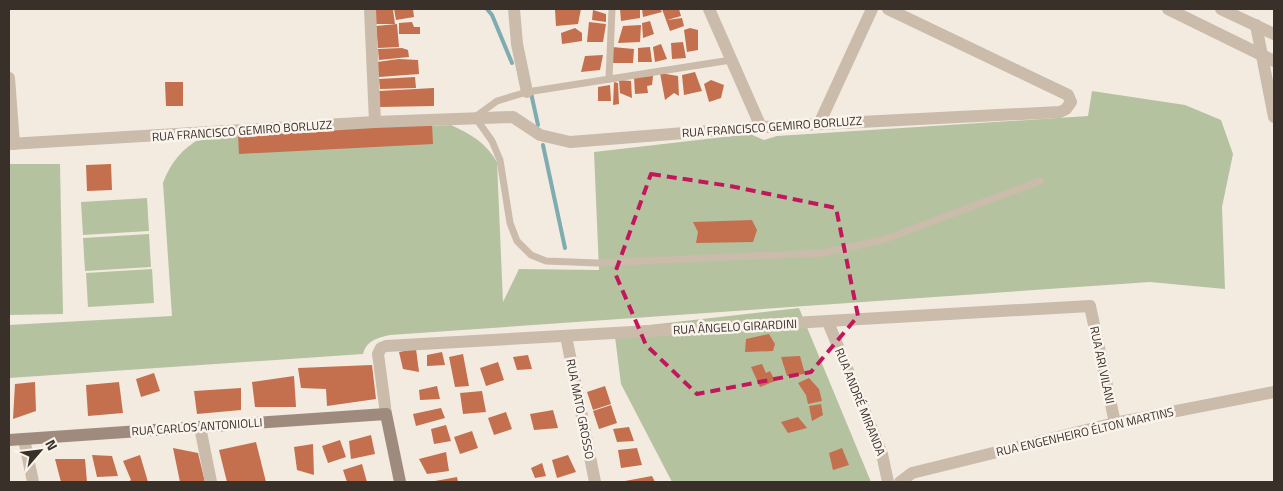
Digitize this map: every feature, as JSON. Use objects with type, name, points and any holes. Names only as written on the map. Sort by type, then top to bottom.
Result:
[{"type":"street","points":[[370,9],[375,122]]},
{"type":"street","points":[[514,9],[517,44],[527,92]]},
{"type":"street","points":[[709,9],[761,127]]},
{"type":"street","points":[[818,124],[872,9]]},
{"type":"street","name":"RUA FRANCISCO GEMIRO BORLUZZ","points":[[11,144],[475,117],[513,117],[540,135],[570,142],[761,127],[1060,112],[1066,109],[1071,102],[1068,95],[888,9]]},
{"type":"street","points":[[1168,9],[1274,61]]},
{"type":"street","points":[[1221,9],[1274,34]]},
{"type":"street","points":[[1256,26],[1274,117]]},
{"type":"street","points":[[9,78],[11,144]]},
{"type":"street","name":"RUA ÂNGELO GIRARDINI","points":[[386,414],[378,354],[381,348],[386,346],[1090,306]]},
{"type":"street","name":"RUA ARI VILANI","points":[[1090,306],[1115,423]]},
{"type":"street","name":"RUA ANDRÉ MIRANDA","points":[[828,322],[882,454],[888,482]]},
{"type":"street","name":"RUA MATO GROSSO","points":[[566,336],[595,482]]},
{"type":"street","name":"RUA ENGENHEIRO ÉLTON MARTINS","points":[[900,482],[912,473],[1115,423],[1274,392]]},
{"type":"street","points":[[386,414],[400,482]]},
{"type":"street","name":"RUA CARLOS ANTONIOLLI","points":[[9,440],[386,414]]},
{"type":"street","points":[[200,427],[212,482]]},
{"type":"street","points":[[24,439],[33,482]]},
{"type":"lane","points":[[609,79],[612,9]]},
{"type":"lane","points":[[731,60],[527,92],[497,101],[475,117],[492,141],[500,160],[510,223],[518,241],[530,255],[546,261],[597,263],[822,253],[883,240],[1040,181]]},
{"type":"highlighted area","points":[[651,174],[730,186],[836,208],[858,316],[811,372],[697,394],[646,345],[615,273]]},
{"type":"green space","points":[[1092,91],[1185,105],[1221,120],[1233,154],[1222,207],[1225,289],[1150,282],[390,335],[370,343],[363,354],[9,378],[9,325],[172,316],[163,183],[169,169],[178,157],[188,146],[201,138],[451,125],[465,132],[483,144],[497,162],[503,302],[519,269],[599,270],[594,152],[750,134],[764,140],[777,136],[1088,116]]},
{"type":"green space","points":[[9,164],[60,164],[63,314],[9,315]]},
{"type":"green space","points":[[147,198],[149,231],[83,235],[81,202]]},
{"type":"green space","points":[[149,234],[151,267],[85,271],[83,238]]},
{"type":"green space","points":[[152,269],[154,303],[88,307],[86,273]]},
{"type":"green space","points":[[799,308],[871,482],[672,482],[621,384],[614,329]]},
{"type":"building","points":[[372,9],[393,10],[395,24],[373,24]]},
{"type":"building","points":[[394,9],[413,9],[414,17],[396,20]]},
{"type":"building","points":[[581,9],[578,24],[556,26],[555,10]]},
{"type":"building","points":[[620,9],[640,9],[640,18],[621,21]]},
{"type":"building","points":[[642,9],[660,9],[662,12],[643,17]]},
{"type":"building","points":[[662,9],[679,9],[681,16],[667,20],[682,18],[684,26],[670,31]]},
{"type":"building","points":[[593,10],[606,14],[606,22],[592,20]]},
{"type":"building","points":[[650,21],[654,34],[643,38],[642,23]]},
{"type":"building","points":[[412,22],[414,27],[420,27],[420,34],[399,34],[399,23]]},
{"type":"building","points":[[589,22],[606,24],[603,42],[587,42]]},
{"type":"building","points":[[397,24],[399,47],[378,48],[376,26]]},
{"type":"building","points":[[641,25],[640,42],[618,43],[623,26]]},
{"type":"building","points":[[575,28],[582,33],[582,41],[562,44],[561,33]]},
{"type":"building","points":[[690,28],[698,30],[698,50],[687,52],[684,30]]},
{"type":"building","points":[[683,42],[686,58],[672,59],[671,43]]},
{"type":"building","points":[[661,44],[667,59],[655,62],[653,47]]},
{"type":"building","points":[[612,47],[634,49],[633,63],[612,63]]},
{"type":"building","points":[[650,47],[652,62],[638,62],[638,48]]},
{"type":"building","points":[[402,48],[408,50],[409,57],[379,60],[378,49]]},
{"type":"building","points":[[603,55],[600,70],[581,72],[585,56]]},
{"type":"building","points":[[399,59],[418,60],[419,74],[379,77],[377,62]]},
{"type":"building","points":[[695,72],[702,91],[684,95],[682,75]]},
{"type":"building","points":[[660,73],[678,76],[679,96],[674,93],[665,100]]},
{"type":"building","points":[[653,76],[652,85],[647,86],[648,93],[635,94],[634,77]]},
{"type":"building","points":[[415,77],[416,88],[380,89],[379,79]]},
{"type":"building","points":[[619,80],[631,81],[632,98],[620,93]]},
{"type":"building","points":[[711,80],[724,85],[721,98],[709,102],[704,84]]},
{"type":"building","points":[[165,82],[183,82],[183,106],[166,106]]},
{"type":"building","points":[[614,82],[618,83],[619,104],[613,105]]},
{"type":"building","points":[[610,85],[611,101],[598,101],[598,87]]},
{"type":"building","points":[[434,88],[434,106],[380,107],[379,91]]},
{"type":"building","points":[[432,124],[433,144],[239,154],[238,134]]},
{"type":"building","points":[[111,164],[112,190],[87,191],[86,165]]},
{"type":"building","points":[[752,220],[757,230],[753,242],[696,243],[698,232],[693,222]]},
{"type":"building","points":[[769,334],[775,344],[773,351],[745,352],[746,339]]},
{"type":"building","points":[[416,349],[419,372],[403,369],[399,352]]},
{"type":"building","points":[[442,352],[445,365],[427,366],[427,355]]},
{"type":"building","points":[[463,354],[469,386],[455,387],[449,357]]},
{"type":"building","points":[[528,355],[532,369],[517,370],[513,357]]},
{"type":"building","points":[[800,356],[805,374],[787,376],[781,357]]},
{"type":"building","points":[[498,362],[504,380],[486,386],[480,368]]},
{"type":"building","points":[[762,364],[766,373],[770,371],[775,381],[760,387],[751,367]]},
{"type":"building","points":[[372,365],[376,399],[327,406],[326,389],[301,388],[298,368]]},
{"type":"building","points":[[154,373],[160,391],[141,397],[136,379]]},
{"type":"building","points":[[294,376],[296,407],[255,407],[252,382]]},
{"type":"building","points":[[809,378],[819,389],[822,401],[808,404],[806,395],[798,383]]},
{"type":"building","points":[[35,382],[36,411],[13,419],[15,384]]},
{"type":"building","points":[[119,382],[123,413],[88,416],[86,385]]},
{"type":"building","points":[[437,386],[440,399],[420,400],[419,390]]},
{"type":"building","points":[[605,386],[611,404],[593,410],[587,392]]},
{"type":"building","points":[[241,388],[241,410],[197,414],[194,391]]},
{"type":"building","points":[[482,391],[486,412],[463,414],[460,393]]},
{"type":"building","points":[[821,404],[823,415],[812,421],[809,406]]},
{"type":"building","points":[[611,405],[617,423],[599,429],[593,411]]},
{"type":"building","points":[[441,408],[445,418],[416,426],[413,414]]},
{"type":"building","points":[[553,410],[558,428],[534,430],[530,414]]},
{"type":"building","points":[[506,412],[512,429],[494,435],[488,418]]},
{"type":"building","points":[[798,417],[807,428],[788,433],[781,422]]},
{"type":"building","points":[[446,425],[451,441],[434,444],[431,429]]},
{"type":"building","points":[[629,427],[634,441],[617,442],[613,429]]},
{"type":"building","points":[[472,431],[478,448],[460,454],[454,437]]},
{"type":"building","points":[[371,435],[375,454],[351,459],[349,441]]},
{"type":"building","points":[[340,440],[346,457],[328,463],[322,446]]},
{"type":"building","points":[[256,442],[266,482],[227,482],[219,450]]},
{"type":"building","points":[[313,444],[314,475],[297,470],[294,447]]},
{"type":"building","points":[[173,448],[198,453],[205,482],[180,482]]},
{"type":"building","points":[[637,448],[642,465],[621,468],[618,450]]},
{"type":"building","points":[[842,448],[849,465],[833,470],[829,453]]},
{"type":"building","points":[[446,452],[449,471],[427,474],[419,459]]},
{"type":"building","points":[[92,455],[112,456],[118,476],[97,477]]},
{"type":"building","points":[[140,455],[148,482],[128,482],[131,480],[123,461]]},
{"type":"building","points":[[568,455],[576,472],[557,478],[552,460]]},
{"type":"building","points":[[55,459],[85,459],[87,482],[61,482]]},
{"type":"building","points":[[542,463],[546,476],[535,478],[531,468]]},
{"type":"building","points":[[362,464],[367,482],[347,482],[343,470]]},
{"type":"building","points":[[652,476],[655,482],[625,481]]},
{"type":"building","points":[[457,477],[458,482],[435,482],[435,481]]},
{"type":"waterway","points":[[487,9],[492,15],[512,63]]},
{"type":"waterway","points":[[531,93],[538,125]]},
{"type":"waterway","points":[[543,145],[565,248]]}]
